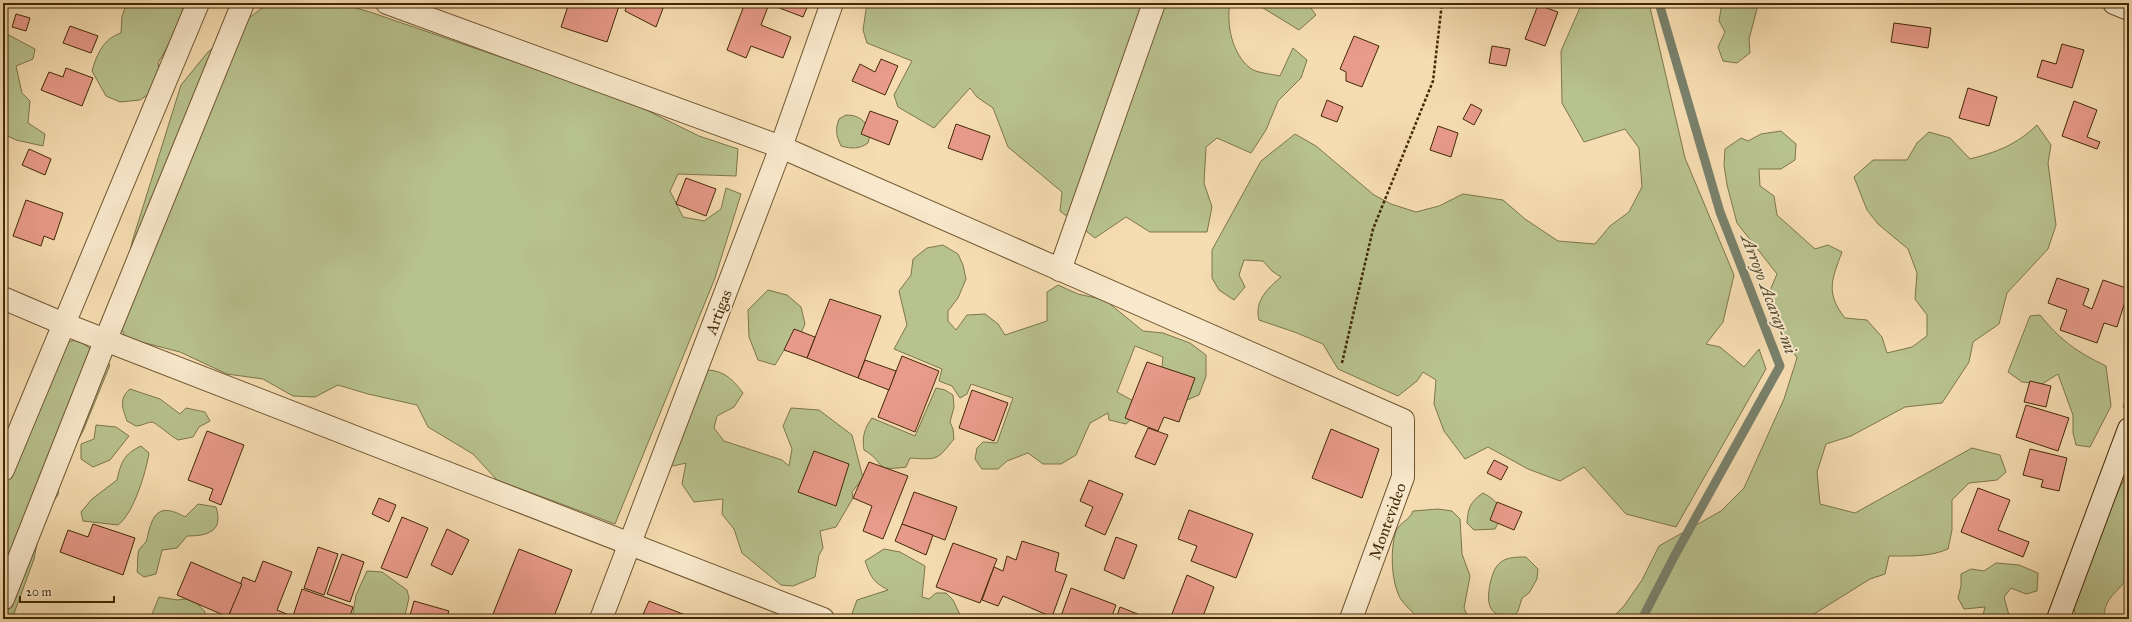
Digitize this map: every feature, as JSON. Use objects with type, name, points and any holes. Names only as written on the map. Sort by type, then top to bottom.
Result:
[{"type":"street","points":[[3,470],[198,3]]},
{"type":"street","points":[[3,599],[106,339],[243,3]]},
{"type":"street","points":[[387,3],[781,147],[1336,391]]},
{"type":"street","name":"Artigas","points":[[601,619],[781,147],[832,3]]},
{"type":"street","points":[[1060,270],[1154,3]]},
{"type":"street","points":[[2114,3],[2129,9]]},
{"type":"street","points":[[3,298],[64,324],[106,339],[630,545],[823,619]]},
{"type":"street","name":"Montevideo","points":[[1336,391],[1403,420],[1403,477],[1351,619]]},
{"type":"street","points":[[2058,619],[2129,429]]},
{"type":"path","points":[[1336,391],[1373,229],[1433,81],[1442,3]]},
{"type":"green space","points":[[127,3],[180,3],[185,16],[158,63],[160,78],[153,91],[140,100],[120,102],[106,96],[92,71],[96,59],[105,43],[121,33],[122,16]]},
{"type":"green space","points":[[269,3],[338,3],[370,12],[628,101],[699,136],[738,149],[736,176],[678,174],[670,191],[683,217],[704,221],[721,209],[726,188],[741,194],[715,278],[615,524],[497,480],[473,454],[428,427],[417,405],[368,394],[338,385],[315,397],[293,396],[263,379],[227,374],[180,352],[126,338],[111,308],[126,275],[132,242],[181,85],[208,52],[242,23]]},
{"type":"green space","points":[[867,3],[1230,3],[1229,20],[1232,38],[1239,55],[1250,68],[1260,72],[1280,76],[1293,48],[1307,60],[1301,78],[1278,101],[1266,130],[1251,153],[1217,138],[1206,147],[1204,183],[1212,207],[1207,232],[1150,232],[1126,217],[1095,238],[1060,211],[1062,192],[1008,147],[993,108],[977,97],[970,88],[934,128],[898,107],[894,95],[912,61],[867,43],[863,30]]},
{"type":"green space","points":[[1255,3],[1307,3],[1316,15],[1299,30]]},
{"type":"green space","points":[[1582,3],[1649,3],[1685,158],[1734,275],[1723,322],[1706,344],[1720,347],[1744,367],[1759,349],[1766,369],[1676,527],[1626,514],[1584,467],[1560,481],[1528,469],[1488,447],[1465,459],[1444,431],[1434,404],[1436,380],[1423,372],[1417,381],[1398,396],[1338,369],[1323,344],[1259,320],[1258,307],[1260,301],[1267,290],[1281,277],[1272,271],[1263,261],[1244,260],[1239,275],[1245,287],[1234,300],[1219,290],[1212,278],[1212,250],[1261,161],[1295,134],[1316,146],[1374,195],[1391,204],[1416,212],[1439,206],[1463,194],[1503,200],[1525,219],[1558,241],[1595,244],[1610,226],[1629,212],[1642,187],[1639,148],[1625,129],[1584,142],[1562,103],[1561,51]]},
{"type":"green space","points":[[1722,3],[1755,3],[1757,9],[1749,39],[1750,53],[1737,63],[1723,61],[1718,47],[1725,32],[1719,21]]},
{"type":"green space","points":[[3,32],[35,49],[33,59],[16,66],[22,93],[30,101],[28,123],[45,134],[43,146],[16,140],[3,134]]},
{"type":"green space","points":[[846,115],[858,117],[866,124],[871,131],[868,143],[855,148],[841,146],[837,136],[837,126],[839,119]]},
{"type":"green space","points":[[2037,125],[2051,145],[2048,163],[2056,225],[2048,249],[2007,293],[1999,324],[1973,342],[1969,362],[1942,403],[1905,407],[1851,436],[1826,444],[1817,472],[1820,504],[1855,513],[1972,448],[2000,455],[2006,472],[1997,480],[1969,483],[1952,500],[1952,530],[1948,549],[1927,555],[1889,556],[1885,574],[1870,579],[1806,619],[1611,619],[1624,606],[1642,580],[1659,546],[1721,511],[1744,488],[1784,399],[1797,358],[1769,313],[1771,288],[1777,274],[1737,223],[1727,185],[1724,165],[1725,149],[1741,138],[1748,141],[1761,134],[1781,131],[1796,144],[1795,160],[1781,169],[1759,169],[1760,186],[1774,196],[1777,215],[1815,249],[1828,245],[1842,252],[1833,278],[1832,286],[1835,301],[1845,318],[1867,320],[1882,337],[1887,353],[1912,347],[1927,336],[1927,315],[1915,299],[1917,273],[1908,249],[1878,224],[1867,210],[1854,177],[1873,160],[1907,160],[1917,143],[1929,132],[1950,138],[1970,159],[1989,154],[2014,143]]},
{"type":"green space","points":[[943,245],[958,254],[963,265],[966,279],[958,298],[948,311],[948,321],[956,330],[967,315],[985,314],[998,324],[1005,335],[1047,321],[1047,292],[1058,285],[1078,294],[1105,300],[1143,331],[1163,333],[1190,343],[1206,355],[1206,376],[1199,395],[1182,402],[1161,377],[1163,357],[1135,346],[1117,392],[1137,403],[1135,416],[1126,424],[1109,420],[1108,413],[1090,423],[1076,455],[1061,464],[1043,464],[1028,453],[1007,461],[998,469],[982,469],[975,459],[977,448],[983,442],[997,443],[1013,398],[971,384],[967,394],[960,398],[952,386],[939,381],[942,369],[894,349],[907,325],[899,291],[911,275],[913,259],[927,248]]},
{"type":"green space","points":[[768,290],[787,295],[801,307],[805,324],[797,342],[784,350],[775,365],[758,360],[749,337],[748,310]]},
{"type":"green space","points":[[2040,315],[2055,332],[2070,345],[2086,356],[2106,366],[2111,406],[2090,447],[2076,445],[2073,433],[2073,415],[2058,374],[2042,384],[2022,382],[2008,372],[2030,316]]},
{"type":"green space","points":[[79,340],[110,365],[83,431],[61,471],[58,495],[42,518],[34,559],[12,619],[3,619],[3,450],[44,345]]},
{"type":"green space","points":[[708,370],[724,374],[736,384],[743,393],[734,407],[717,416],[714,428],[724,441],[782,460],[789,466],[792,449],[783,426],[791,408],[819,410],[852,435],[863,478],[852,492],[853,498],[836,527],[820,531],[823,548],[819,555],[815,577],[793,586],[781,585],[742,553],[734,529],[722,514],[723,499],[694,502],[682,484],[686,463],[673,466],[656,458],[695,381]]},
{"type":"green space","points":[[936,388],[945,390],[953,395],[954,407],[950,422],[953,429],[954,439],[940,455],[926,459],[910,458],[906,467],[888,468],[881,465],[864,450],[864,433],[872,418],[915,436]]},
{"type":"green space","points":[[130,389],[160,399],[180,414],[186,408],[205,412],[210,421],[199,427],[193,437],[178,440],[152,422],[136,426],[127,421],[122,404],[126,393]]},
{"type":"green space","points":[[2129,391],[2129,415],[2123,407]]},
{"type":"green space","points":[[96,425],[116,427],[129,436],[110,460],[93,467],[81,459],[81,444],[94,439]]},
{"type":"green space","points":[[141,446],[149,453],[138,492],[124,519],[118,525],[83,521],[81,512],[92,499],[117,480],[124,459],[131,452]]},
{"type":"green space","points":[[2129,467],[2129,576],[2108,601],[2105,613],[2106,619],[2074,619],[2076,616],[2065,577],[2108,510]]},
{"type":"green space","points":[[1483,493],[1489,496],[1497,504],[1500,517],[1495,529],[1474,530],[1467,523],[1468,513],[1472,502]]},
{"type":"green space","points":[[198,504],[216,507],[218,522],[216,527],[212,531],[201,535],[187,536],[177,548],[162,550],[156,574],[144,577],[137,572],[139,550],[145,544],[154,517],[163,511],[169,511],[185,517]]},
{"type":"green space","points":[[1438,509],[1452,511],[1460,519],[1462,554],[1470,576],[1464,608],[1469,619],[1419,619],[1402,601],[1397,591],[1393,574],[1392,556],[1397,528],[1410,517],[1413,511]]},
{"type":"green space","points":[[884,549],[900,552],[925,566],[922,597],[929,599],[936,593],[946,593],[953,600],[962,619],[850,619],[857,600],[888,590],[878,584],[873,578],[865,561]]},
{"type":"green space","points":[[1526,557],[1538,569],[1537,579],[1529,593],[1522,598],[1518,611],[1513,618],[1499,615],[1494,612],[1489,604],[1490,584],[1494,572],[1503,560]]},
{"type":"green space","points":[[1996,563],[2019,565],[2038,573],[2037,591],[2026,594],[2011,588],[2004,597],[2010,619],[1982,619],[1985,607],[1964,609],[1958,598],[1961,586],[1961,574],[1971,569],[1984,571]]},
{"type":"green space","points":[[367,571],[382,572],[407,590],[409,598],[404,619],[352,619],[356,595]]},
{"type":"green space","points":[[159,597],[177,600],[192,598],[205,612],[205,619],[157,619],[152,614]]},
{"type":"building","points":[[569,3],[620,3],[607,42],[561,27]]},
{"type":"building","points":[[628,3],[665,3],[656,27],[625,11]]},
{"type":"building","points":[[745,3],[809,3],[803,17],[769,4],[761,25],[791,37],[783,58],[751,46],[746,58],[727,50]]},
{"type":"building","points":[[1538,5],[1558,12],[1545,46],[1525,39]]},
{"type":"building","points":[[16,14],[30,18],[26,31],[12,27]]},
{"type":"building","points":[[1894,23],[1931,28],[1928,48],[1891,42]]},
{"type":"building","points":[[70,26],[98,36],[91,53],[63,43]]},
{"type":"building","points":[[1354,36],[1379,46],[1362,87],[1346,81],[1346,72],[1340,69]]},
{"type":"building","points":[[2062,44],[2084,50],[2072,88],[2037,77],[2042,60],[2056,64]]},
{"type":"building","points":[[1492,46],[1510,49],[1506,66],[1489,63]]},
{"type":"building","points":[[881,59],[898,66],[885,95],[852,81],[860,64],[875,72]]},
{"type":"building","points":[[66,68],[93,78],[82,106],[41,90],[49,72],[63,77]]},
{"type":"building","points":[[1968,88],[1997,97],[1989,126],[1959,118]]},
{"type":"building","points":[[1327,100],[1343,107],[1337,122],[1321,116]]},
{"type":"building","points":[[2074,101],[2097,110],[2087,137],[2100,142],[2097,149],[2062,136]]},
{"type":"building","points":[[1471,104],[1482,110],[1474,125],[1463,119]]},
{"type":"building","points":[[870,111],[898,121],[889,145],[861,134]]},
{"type":"building","points":[[956,124],[990,136],[982,160],[948,148]]},
{"type":"building","points":[[1438,126],[1458,133],[1451,157],[1430,150]]},
{"type":"building","points":[[29,149],[51,159],[45,175],[22,165]]},
{"type":"building","points":[[686,178],[716,189],[706,216],[676,204]]},
{"type":"building","points":[[26,200],[63,213],[54,240],[44,236],[41,246],[13,236]]},
{"type":"building","points":[[2057,278],[2089,289],[2083,305],[2092,309],[2103,280],[2129,289],[2117,327],[2104,323],[2097,343],[2060,330],[2067,310],[2048,303]]},
{"type":"building","points":[[830,299],[881,316],[858,378],[807,358]]},
{"type":"building","points":[[794,329],[815,337],[807,358],[784,350]]},
{"type":"building","points":[[902,356],[939,371],[915,432],[878,417]]},
{"type":"building","points":[[865,360],[896,371],[889,390],[858,378]]},
{"type":"building","points":[[1147,362],[1195,378],[1179,422],[1164,417],[1158,431],[1125,418]]},
{"type":"building","points":[[2030,381],[2051,386],[2046,407],[2024,402]]},
{"type":"building","points":[[972,390],[1008,403],[994,441],[959,428]]},
{"type":"building","points":[[2026,405],[2069,418],[2058,451],[2016,437]]},
{"type":"building","points":[[1148,428],[1168,435],[1155,465],[1135,457]]},
{"type":"building","points":[[1331,429],[1379,449],[1362,498],[1312,478]]},
{"type":"building","points":[[207,431],[244,445],[221,505],[209,500],[213,489],[188,480]]},
{"type":"building","points":[[2030,449],[2067,458],[2059,491],[2041,487],[2043,480],[2023,475]]},
{"type":"building","points":[[814,451],[849,464],[836,506],[798,492]]},
{"type":"building","points":[[1494,460],[1508,467],[1501,480],[1487,473]]},
{"type":"building","points":[[869,462],[908,476],[883,539],[863,531],[872,506],[853,498]]},
{"type":"building","points":[[1089,480],[1123,494],[1105,535],[1085,526],[1093,507],[1080,501]]},
{"type":"building","points":[[1978,488],[2010,500],[1998,530],[2029,542],[2023,557],[1961,532]]},
{"type":"building","points":[[914,492],[957,507],[945,540],[902,524]]},
{"type":"building","points":[[379,498],[396,505],[389,522],[372,514]]},
{"type":"building","points":[[1497,502],[1522,512],[1514,530],[1490,520]]},
{"type":"building","points":[[1189,510],[1253,534],[1236,578],[1191,561],[1197,546],[1178,539]]},
{"type":"building","points":[[402,517],[428,528],[407,578],[381,568]]},
{"type":"building","points":[[93,524],[135,538],[123,575],[60,552],[68,530],[88,537]]},
{"type":"building","points":[[902,524],[933,535],[926,555],[895,541]]},
{"type":"building","points":[[447,529],[469,540],[452,575],[431,565]]},
{"type":"building","points":[[1116,537],[1137,545],[1124,579],[1104,570]]},
{"type":"building","points":[[1022,541],[1059,553],[1055,571],[1067,575],[1052,617],[1003,596],[998,606],[982,600],[994,567],[1003,571],[1007,556],[1016,560]]},
{"type":"building","points":[[953,543],[997,559],[980,603],[936,587]]},
{"type":"building","points":[[318,547],[338,554],[324,595],[304,588]]},
{"type":"building","points":[[519,549],[572,570],[553,619],[491,619]]},
{"type":"building","points":[[342,554],[364,562],[350,602],[327,594]]},
{"type":"building","points":[[263,561],[292,572],[277,610],[289,615],[288,619],[239,619],[229,615],[243,577],[255,582]]},
{"type":"building","points":[[191,562],[242,584],[228,617],[177,595]]},
{"type":"building","points":[[1187,575],[1214,587],[1202,619],[1170,619]]},
{"type":"building","points":[[1071,588],[1116,605],[1111,619],[1060,619]]},
{"type":"building","points":[[302,589],[353,607],[349,619],[292,619]]},
{"type":"building","points":[[414,601],[449,611],[446,619],[409,619]]},
{"type":"building","points":[[649,601],[696,619],[641,619]]},
{"type":"building","points":[[1120,607],[1150,619],[1116,619]]},
{"type":"waterway","name":"Arroyo Acaray-mi","points":[[1642,619],[1675,555],[1780,366],[1720,212],[1659,3]]}]
